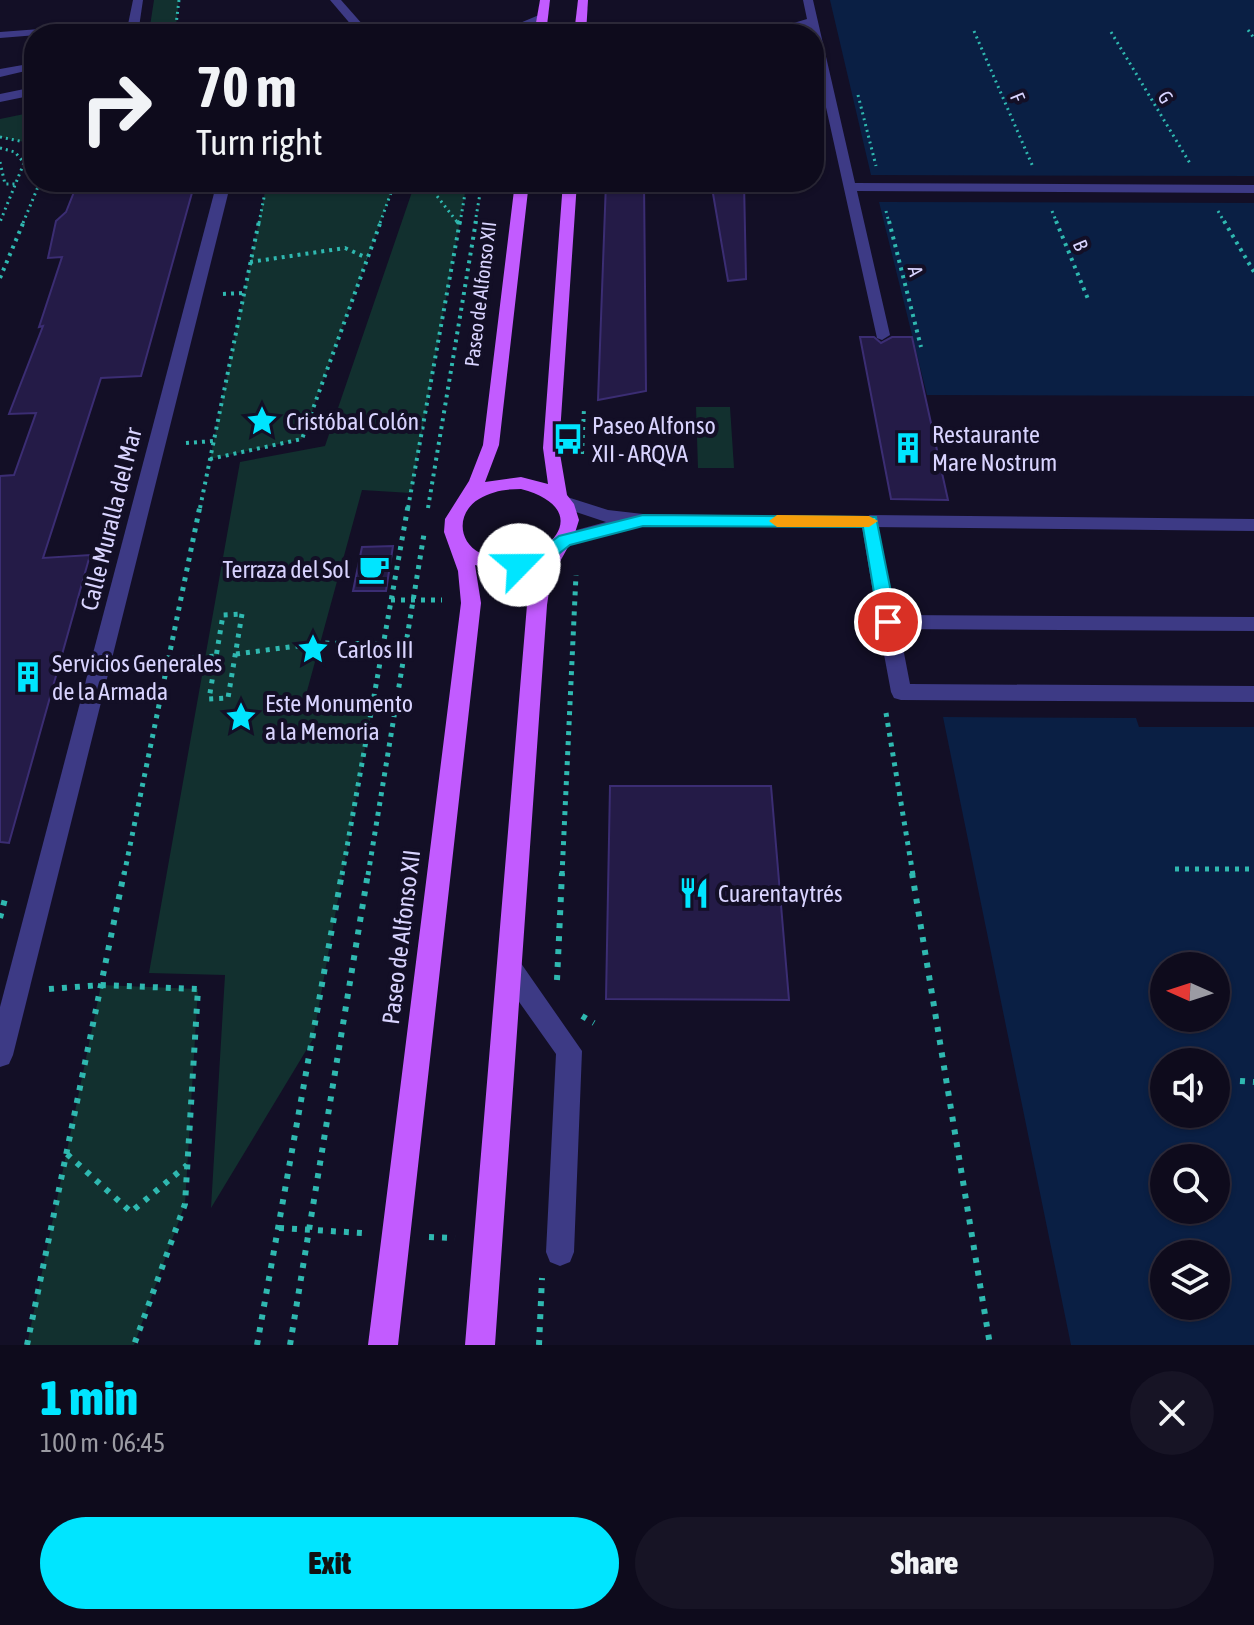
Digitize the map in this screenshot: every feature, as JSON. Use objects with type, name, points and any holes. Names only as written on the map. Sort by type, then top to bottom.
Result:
[{"type":"main road","points":[[542,24],[545,0]]},
{"type":"main road","points":[[581,24],[583,0]]},
{"type":"main road","name":"Paseo de Alfonso XII","points":[[463,502],[477,482],[491,445],[521,192]]},
{"type":"main road","points":[[480,1345],[537,605],[542,578],[561,544],[571,517],[561,499],[551,448],[569,192]]},
{"type":"main road","points":[[561,499],[541,487],[510,483],[479,491],[463,502],[454,516],[455,540],[467,553],[496,565],[530,562],[561,544]]},
{"type":"main road","name":"Paseo de Alfonso XII","points":[[383,1345],[471,603],[468,569],[455,540]]},
{"type":"street","points":[[133,24],[138,0]]},
{"type":"street","points":[[335,0],[356,24]]},
{"type":"street","points":[[808,0],[814,24]]},
{"type":"street","points":[[528,24],[543,17]]},
{"type":"street","points":[[801,24],[813,21]]},
{"type":"street","points":[[0,35],[24,34]]},
{"type":"street","points":[[0,46],[24,44]]},
{"type":"street","points":[[0,73],[24,68]]},
{"type":"street","points":[[824,72],[882,335]]},
{"type":"street","points":[[0,98],[24,93]]},
{"type":"street","points":[[849,187],[1254,189]]},
{"type":"street","name":"Calle Muralla del Mar","points":[[0,1055],[221,192]]},
{"type":"street","points":[[561,499],[607,516],[643,520],[1254,525]]},
{"type":"street","points":[[561,544],[643,520]]},
{"type":"street","points":[[870,521],[901,692],[1254,694]]},
{"type":"street","points":[[888,622],[1254,624]]},
{"type":"street","points":[[509,967],[569,1051],[560,1252]]},
{"type":"path","points":[[176,24],[179,0]]},
{"type":"path","points":[[1248,30],[1254,38]]},
{"type":"path","name":"F","points":[[974,31],[1037,175]]},
{"type":"path","name":"G","points":[[1111,32],[1197,176]]},
{"type":"path","points":[[0,137],[24,142]]},
{"type":"path","points":[[0,148],[21,157],[24,163],[0,222]]},
{"type":"path","points":[[0,162],[5,184],[16,184]]},
{"type":"path","points":[[0,278],[36,192]]},
{"type":"path","points":[[27,1345],[265,192]]},
{"type":"path","points":[[210,459],[302,439],[391,192]]},
{"type":"path","points":[[434,192],[459,225]]},
{"type":"path","points":[[257,1345],[465,192]]},
{"type":"path","points":[[290,1345],[480,192]]},
{"type":"path","name":"A","points":[[884,202],[921,347]]},
{"type":"path","name":"B","points":[[1048,203],[1088,299]]},
{"type":"path","points":[[1213,203],[1254,272]]},
{"type":"path","points":[[250,262],[345,248],[367,258]]},
{"type":"path","points":[[582,457],[585,396]]},
{"type":"path","points":[[557,980],[576,570]]},
{"type":"path","points":[[242,614],[236,654],[228,698],[209,699],[223,615],[242,614]]},
{"type":"path","points":[[236,654],[320,643],[384,644]]},
{"type":"path","points":[[100,666],[216,656]]},
{"type":"path","points":[[885,705],[990,1345]]},
{"type":"path","points":[[1175,869],[1254,869]]},
{"type":"path","points":[[16,991],[101,985],[198,989],[185,1204],[134,1345]]},
{"type":"path","points":[[1240,1081],[1254,1082]]},
{"type":"path","points":[[67,1154],[131,1212],[188,1164]]},
{"type":"path","points":[[279,1228],[395,1235]]},
{"type":"green space","points":[[154,0],[179,0],[176,24],[150,24]]},
{"type":"green space","points":[[24,114],[24,142],[0,137],[0,119]]},
{"type":"green space","points":[[265,192],[391,192],[302,439],[210,459]]},
{"type":"green space","points":[[412,192],[465,192],[411,493],[362,490],[301,713],[371,715],[313,1039],[211,1208],[225,975],[149,973],[240,462],[325,446]]},
{"type":"green space","points":[[696,407],[730,407],[734,468],[698,468]]},
{"type":"green space","points":[[101,985],[198,989],[185,1204],[134,1345],[27,1345]]},
{"type":"water","points":[[830,0],[1254,0],[1254,176],[871,175]]},
{"type":"water","points":[[879,202],[1254,203],[1254,396],[927,395]]},
{"type":"water","points":[[943,717],[1136,718],[1139,727],[1254,727],[1254,1345],[1071,1345]]},
{"type":"building","points":[[74,192],[192,192],[141,376],[101,378],[43,558],[90,555],[9,843],[0,842],[0,476],[14,475],[36,413],[9,414],[43,326],[39,327],[62,257],[48,258],[56,221],[66,212]]},
{"type":"building","points":[[606,192],[644,192],[646,391],[598,400]]},
{"type":"building","points":[[713,192],[744,192],[746,279],[728,281]]},
{"type":"building","name":"Restaurante Mare Nostrum","points":[[860,337],[874,337],[881,343],[892,337],[912,337],[948,500],[891,499]]},
{"type":"building","points":[[393,546],[386,591],[353,591],[362,547]]},
{"type":"building","name":"Cuarentaytrés","points":[[610,786],[771,786],[789,1000],[606,999]]},
{"type":"slow traffic","points":[[777,521],[869,521]]},
{"type":"place","name":"Cristóbal Colón","points":[[262,421]]},
{"type":"place","name":"Paseo Alfonso XII - ARQVA","points":[[568,439]]},
{"type":"place","name":"Restaurante Mare Nostrum","points":[[908,448]]},
{"type":"place","name":"Terraza del Sol","points":[[374,569]]},
{"type":"place","name":"Carlos III","points":[[313,649]]},
{"type":"place","name":"Servicios Generales de la Armada","points":[[28,677]]},
{"type":"place","name":"Este Monumento a la Memoria","points":[[241,717]]},
{"type":"place","name":"Cuarentaytrés","points":[[694,893]]},
{"type":"route","points":[[519,565],[541,559],[564,540],[643,520],[870,521],[888,622]]}]
